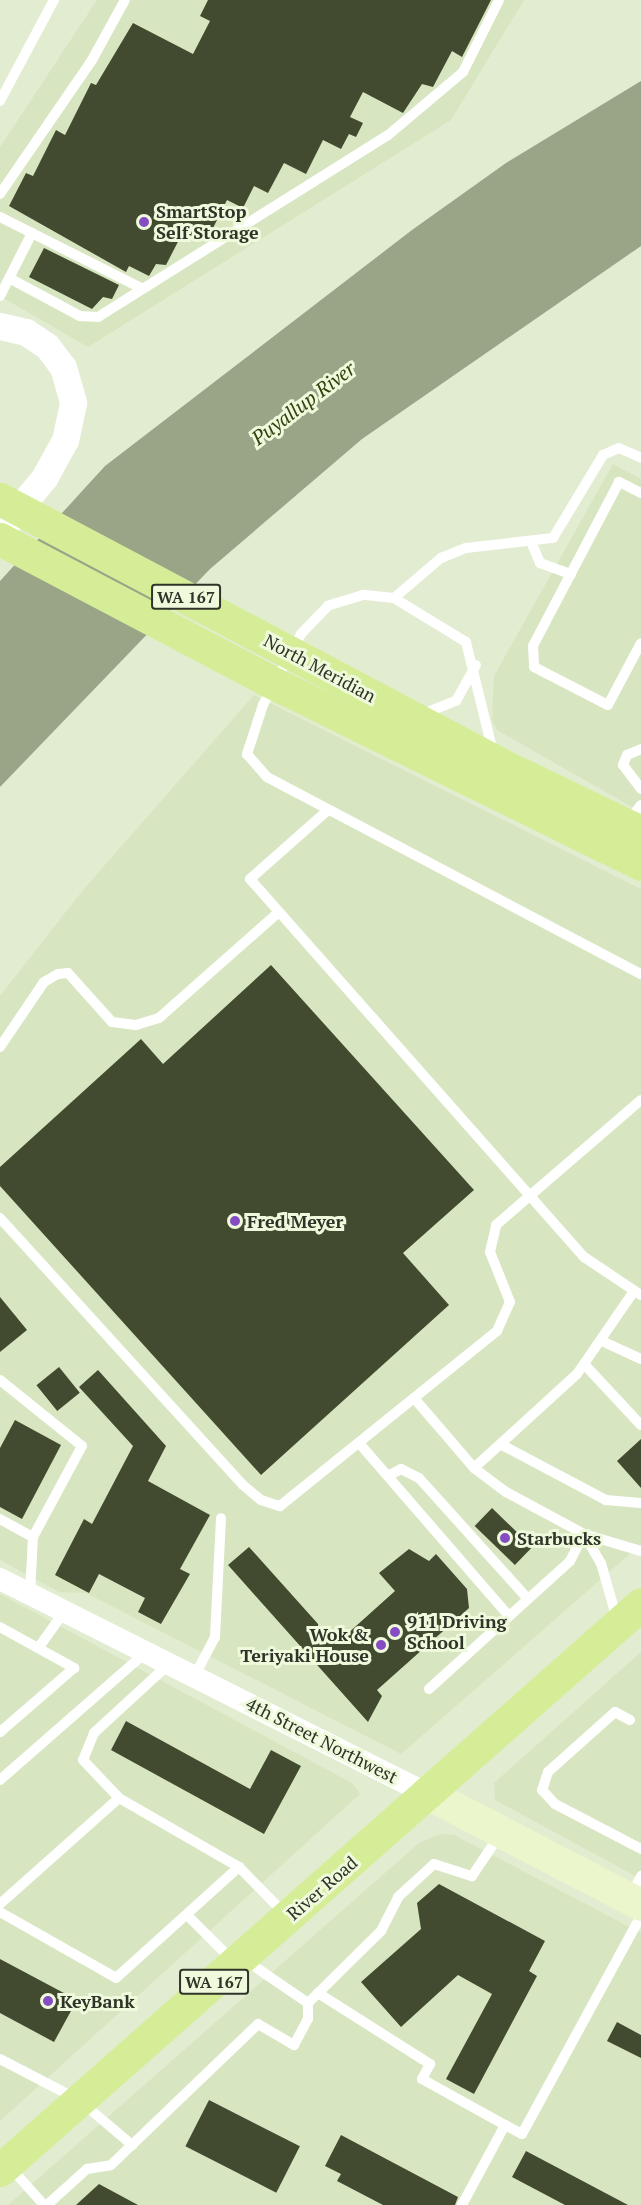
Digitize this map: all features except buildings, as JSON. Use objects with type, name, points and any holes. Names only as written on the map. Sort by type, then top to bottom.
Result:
[{"type":"main road","name":"North Meridian","points":[[0,499],[506,767],[636,820]]},
{"type":"main road","name":"North Meridian","points":[[0,539],[325,710],[641,864]]},
{"type":"main road","name":"River Road","points":[[3,2167],[430,1795],[630,1614]]},
{"type":"main road","name":"4th Street Northwest","points":[[430,1795],[638,1899]]},
{"type":"street","points":[[0,326],[26,332],[47,346],[63,367],[73,403],[65,440],[44,478],[0,531]]},
{"type":"street","name":"4th Street Northwest","points":[[0,1579],[63,1612],[171,1662],[430,1795]]},
{"type":"lane","points":[[0,101],[54,0]]},
{"type":"lane","points":[[0,194],[92,60],[125,0]]},
{"type":"lane","points":[[9,278],[88,318],[141,288],[387,136],[463,72],[499,0]]},
{"type":"lane","points":[[0,216],[141,288]]},
{"type":"lane","points":[[0,296],[32,233]]},
{"type":"lane","points":[[394,598],[441,558],[488,543],[532,544],[559,532],[610,449],[641,458]]},
{"type":"lane","points":[[641,493],[619,482],[533,646],[534,667],[608,705],[641,643]]},
{"type":"lane","points":[[532,544],[540,563],[571,574]]},
{"type":"lane","points":[[506,767],[482,725],[476,665],[456,633],[394,598],[347,597],[312,621],[294,644],[249,740],[249,761],[259,773],[641,974]]},
{"type":"lane","points":[[411,715],[456,701],[476,665]]},
{"type":"lane","points":[[641,749],[627,755],[623,765],[641,789]]},
{"type":"lane","points":[[328,810],[250,879],[584,1257],[637,1293],[604,1342],[585,1365],[502,1445],[474,1468]]},
{"type":"lane","points":[[0,1047],[44,982],[58,974],[68,973],[112,1022],[136,1025],[159,1018],[279,912]]},
{"type":"lane","points":[[0,1218],[261,1500],[284,1504],[503,1323],[510,1302],[491,1257],[491,1236],[529,1194],[641,1100]]},
{"type":"lane","points":[[604,1342],[641,1359]]},
{"type":"lane","points":[[585,1365],[641,1425]]},
{"type":"lane","points":[[2,1386],[82,1446],[33,1537],[30,1595]]},
{"type":"lane","points":[[414,1398],[474,1468],[506,1492],[584,1534],[641,1551]]},
{"type":"lane","points":[[359,1443],[509,1616]]},
{"type":"lane","points":[[502,1445],[606,1500],[641,1503]]},
{"type":"lane","points":[[388,1476],[401,1469],[419,1478],[528,1599]]},
{"type":"lane","points":[[195,1675],[215,1637],[221,1518]]},
{"type":"lane","points":[[0,1519],[33,1537]]},
{"type":"lane","points":[[429,1689],[570,1562],[584,1534]]},
{"type":"lane","points":[[584,1534],[630,1614]]},
{"type":"lane","points":[[39,1647],[63,1612]]},
{"type":"lane","points":[[0,1627],[74,1668],[0,1732]]},
{"type":"lane","points":[[0,1780],[148,1651]]},
{"type":"lane","points":[[171,1662],[85,1746],[83,1760],[119,1798],[239,1867],[288,1918]]},
{"type":"lane","points":[[630,1720],[615,1712],[548,1772],[541,1786],[549,1800],[641,1850]]},
{"type":"lane","points":[[0,1904],[119,1798]]},
{"type":"lane","points":[[3,2167],[45,2205],[87,2169],[111,2165],[258,2024],[294,2045],[308,2019],[308,2003],[381,1931],[398,1897],[434,1864],[472,1876],[502,1831]]},
{"type":"lane","points":[[0,1912],[116,1978],[239,1867]]},
{"type":"lane","points":[[318,1993],[430,2064],[423,2079],[522,2134],[638,1899]]},
{"type":"lane","points":[[187,1915],[239,1960],[308,2003]]},
{"type":"lane","points":[[0,2059],[79,2100],[132,2145]]},
{"type":"lane","points":[[462,2205],[506,2125]]},
{"type":"shaded area","name":"SmartStop Self Storage","points":[[97,0],[524,0],[451,120],[88,347],[0,296],[0,147]]},
{"type":"shaded area","points":[[613,464],[641,479],[641,812],[497,730],[492,720],[494,676]]},
{"type":"shaded area","points":[[254,695],[641,889],[641,1544],[401,1754],[86,1593],[59,1592],[0,1560],[0,996],[83,890]]},
{"type":"shaded area","points":[[0,1594],[352,1783],[360,1794],[0,2121]]},
{"type":"shaded area","points":[[641,1652],[641,1879],[495,1800],[494,1783]]},
{"type":"shaded area","points":[[440,1834],[454,1835],[641,1933],[641,2205],[8,2205],[419,1843]]},
{"type":"water","name":"Puyallup River","points":[[641,81],[641,246],[362,439],[210,569],[0,787],[0,581],[105,466],[412,230],[506,163]]},
{"type":"place","name":"SmartStop Self Storage","points":[[144,222]]},
{"type":"place","name":"Fred Meyer","points":[[235,1221]]},
{"type":"place","name":"Starbucks","points":[[505,1538]]},
{"type":"place","name":"911 Driving School","points":[[395,1632]]},
{"type":"place","name":"Wok & Teriyaki House","points":[[381,1645]]},
{"type":"place","name":"KeyBank","points":[[48,2001]]}]
